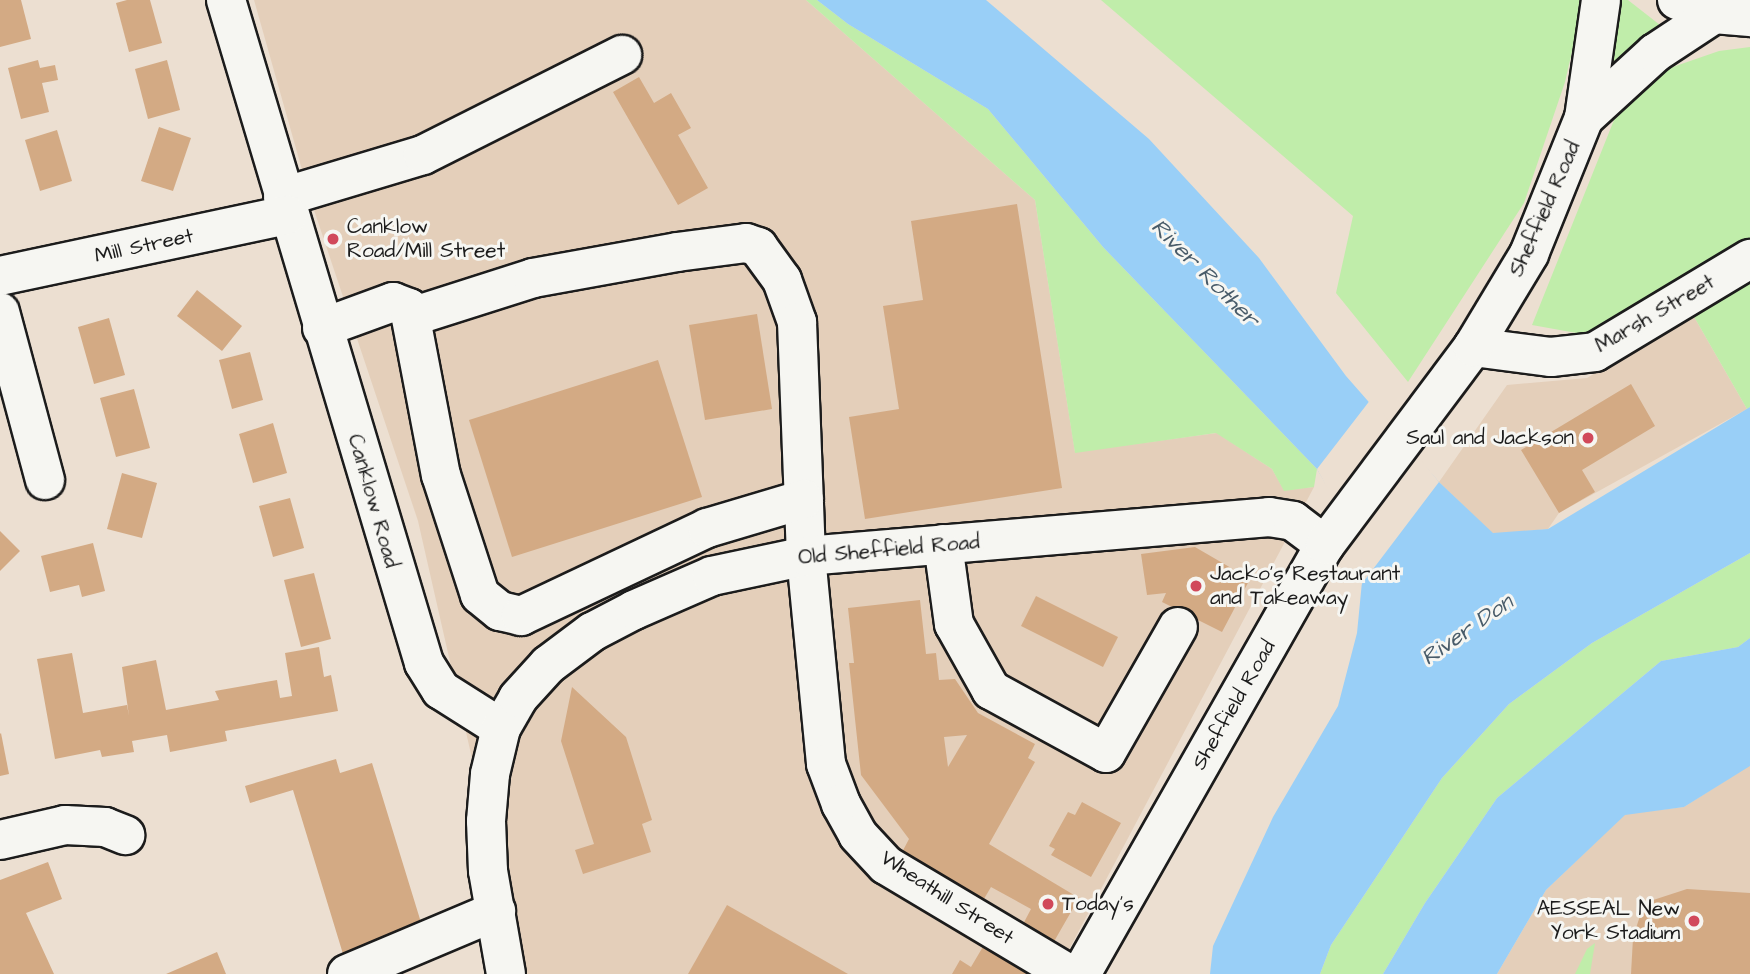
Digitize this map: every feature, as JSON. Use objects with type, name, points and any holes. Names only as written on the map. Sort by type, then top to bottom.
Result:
[{"type":"street","name":"Canklow Road","points":[[226,0],[424,663],[441,690],[501,728]]},
{"type":"street","name":"Sheffield Road","points":[[1082,974],[1330,536],[1424,408],[1473,347],[1529,254],[1584,118],[1587,72],[1601,0]]},
{"type":"street","points":[[1677,0],[1732,15]]},
{"type":"street","name":"Sheffield Road","points":[[1584,118],[1655,53],[1732,15]]},
{"type":"street","name":"Mill Street","points":[[0,276],[286,206],[424,155],[622,55]]},
{"type":"street","name":"Wheathill Street","points":[[411,317],[533,278],[677,252],[753,244],[776,271],[795,311],[806,556],[826,764],[858,835],[886,865],[1069,974]]},
{"type":"street","name":"Marsh Street","points":[[1473,347],[1551,357],[1595,352],[1750,259]]},
{"type":"street","points":[[322,328],[393,302],[409,308],[441,475],[480,595],[500,611],[521,616],[707,528],[804,499]]},
{"type":"street","points":[[0,312],[45,480]]},
{"type":"street","name":"Old Sheffield Road","points":[[501,728],[518,698],[548,665],[592,632],[712,576],[806,556],[1269,517],[1293,521],[1330,536]]},
{"type":"street","points":[[943,544],[954,624],[991,690],[1106,753],[1178,627]]},
{"type":"street","points":[[501,728],[490,774],[486,821],[488,871],[506,974]]},
{"type":"street","points":[[0,840],[65,825],[105,827],[125,835]]},
{"type":"street","points":[[347,974],[496,911]]},
{"type":"shaded area","points":[[254,0],[806,0],[1035,200],[1075,452],[1217,433],[1272,469],[1284,490],[1314,487],[1056,974],[521,974],[418,521],[310,198]]},
{"type":"shaded area","points":[[1693,315],[1747,409],[1559,513],[1548,529],[1493,534],[1439,482],[1507,385],[1587,378]]},
{"type":"shaded area","points":[[1750,765],[1750,974],[1497,974],[1546,890],[1625,814],[1684,807]]},
{"type":"green space","points":[[806,0],[817,0],[848,24],[988,109],[1103,247],[1317,469],[1314,487],[1284,491],[1272,469],[1216,433],[1075,453],[1035,200]]},
{"type":"green space","points":[[1101,0],[1584,0],[1565,82],[1524,203],[1408,382],[1336,293],[1353,216]]},
{"type":"green space","points":[[1619,0],[1628,0],[1660,25],[1601,79]]},
{"type":"green space","points":[[1750,47],[1750,407],[1747,409],[1693,315],[1593,336],[1532,325],[1620,105],[1664,70],[1719,51]]},
{"type":"green space","points":[[1750,553],[1750,638],[1738,647],[1661,661],[1497,798],[1425,903],[1383,974],[1320,974],[1331,945],[1442,778],[1509,704],[1592,643]]},
{"type":"green space","points":[[1595,943],[1590,974],[1575,974],[1587,949]]},
{"type":"water","points":[[817,0],[986,0],[1149,139],[1259,258],[1346,376],[1439,482],[1493,533],[1548,529],[1750,407],[1750,553],[1592,643],[1509,704],[1442,778],[1331,945],[1320,974],[1210,974],[1213,946],[1273,817],[1338,706],[1357,633],[1365,551],[1317,469],[1103,247],[988,109],[848,24]]},
{"type":"water","points":[[1750,638],[1750,766],[1684,807],[1625,815],[1546,890],[1497,974],[1383,974],[1425,903],[1497,798],[1661,661],[1738,647]]},
{"type":"pier","points":[[1371,399],[1439,482],[1358,589],[1362,552],[1317,469]]},
{"type":"building","points":[[0,0],[21,0],[31,39],[0,47]]},
{"type":"building","points":[[150,0],[162,43],[129,52],[116,3]]},
{"type":"building","points":[[38,60],[40,68],[55,65],[58,80],[42,83],[49,112],[21,119],[8,68]]},
{"type":"building","points":[[167,60],[180,110],[148,119],[135,69]]},
{"type":"building","points":[[639,77],[654,103],[671,93],[691,128],[678,135],[708,188],[678,205],[613,92]]},
{"type":"building","points":[[159,127],[191,138],[173,191],[141,181]]},
{"type":"building","points":[[57,130],[72,181],[40,191],[25,140]]},
{"type":"building","points":[[1017,204],[1062,488],[865,519],[849,417],[899,409],[883,306],[923,300],[911,221]]},
{"type":"building","points":[[197,290],[242,326],[222,351],[177,316]]},
{"type":"building","points":[[757,314],[772,409],[705,420],[689,325]]},
{"type":"building","points":[[109,318],[125,375],[94,384],[78,327]]},
{"type":"building","points":[[250,352],[263,400],[232,409],[219,360]]},
{"type":"building","points":[[658,360],[702,497],[512,557],[469,420]]},
{"type":"building","name":"Saul and Jackson","points":[[1631,384],[1655,426],[1582,470],[1595,492],[1559,513],[1521,450]]},
{"type":"building","points":[[134,389],[150,448],[116,457],[100,398]]},
{"type":"building","points":[[273,423],[287,473],[253,483],[239,434]]},
{"type":"building","points":[[122,473],[157,483],[142,538],[107,529]]},
{"type":"building","points":[[290,498],[304,548],[273,557],[259,506]]},
{"type":"building","points":[[0,531],[20,551],[0,571]]},
{"type":"building","points":[[93,543],[105,591],[82,597],[79,585],[50,592],[41,556]]},
{"type":"building","name":"Jacko's Restaurant and Takeaway","points":[[1195,547],[1250,579],[1222,632],[1162,602],[1166,593],[1147,595],[1141,554]]},
{"type":"building","points":[[314,573],[331,639],[301,647],[284,580]]},
{"type":"building","points":[[1036,596],[1118,637],[1103,667],[1021,626]]},
{"type":"building","points":[[920,600],[926,654],[936,653],[939,680],[955,679],[978,713],[1035,744],[1028,758],[1035,762],[989,844],[1079,898],[1052,945],[1021,928],[1031,909],[991,887],[981,904],[899,858],[909,839],[861,775],[849,663],[854,663],[848,608]],"holes":[[[967,735],[948,767],[944,737]]]},
{"type":"building","points":[[319,647],[324,677],[331,675],[338,711],[225,731],[227,741],[170,752],[167,735],[132,741],[134,752],[102,757],[100,750],[55,759],[37,659],[72,653],[83,713],[127,705],[129,716],[122,667],[156,660],[166,710],[219,700],[215,691],[277,680],[280,698],[292,696],[285,653]]},
{"type":"building","points":[[572,687],[626,737],[652,820],[642,824],[651,852],[583,874],[575,850],[594,844],[561,741]]},
{"type":"building","points":[[0,734],[9,774],[0,776]]},
{"type":"building","points":[[336,759],[340,773],[372,763],[423,929],[343,954],[293,790],[250,803],[245,786]]},
{"type":"building","points":[[1082,802],[1121,823],[1091,877],[1051,855],[1055,849],[1049,846],[1068,812],[1075,815]]},
{"type":"building","points":[[48,862],[62,899],[26,913],[54,974],[0,974],[0,880]]},
{"type":"building","name":"AESSEAL New York Stadium","points":[[1687,889],[1750,893],[1750,974],[1631,974],[1633,938],[1644,903]]},
{"type":"building","points":[[727,905],[848,974],[688,974]]},
{"type":"building","points":[[984,945],[1035,974],[952,974],[960,960],[971,967]]},
{"type":"building","points":[[217,952],[226,974],[166,974]]},
{"type":"place","name":"Canklow Road/Mill Street","points":[[333,239]]},
{"type":"place","name":"Saul and Jackson","points":[[1588,438]]},
{"type":"place","name":"Jacko's Restaurant and Takeaway","points":[[1196,586]]},
{"type":"place","name":"Today’s","points":[[1048,904]]},
{"type":"place","name":"AESSEAL New York Stadium","points":[[1694,921]]},
{"type":"water label","name":"River Rother","points":[[1205,273]]},
{"type":"water label","name":"River Don","points":[[1467,630]]}]
